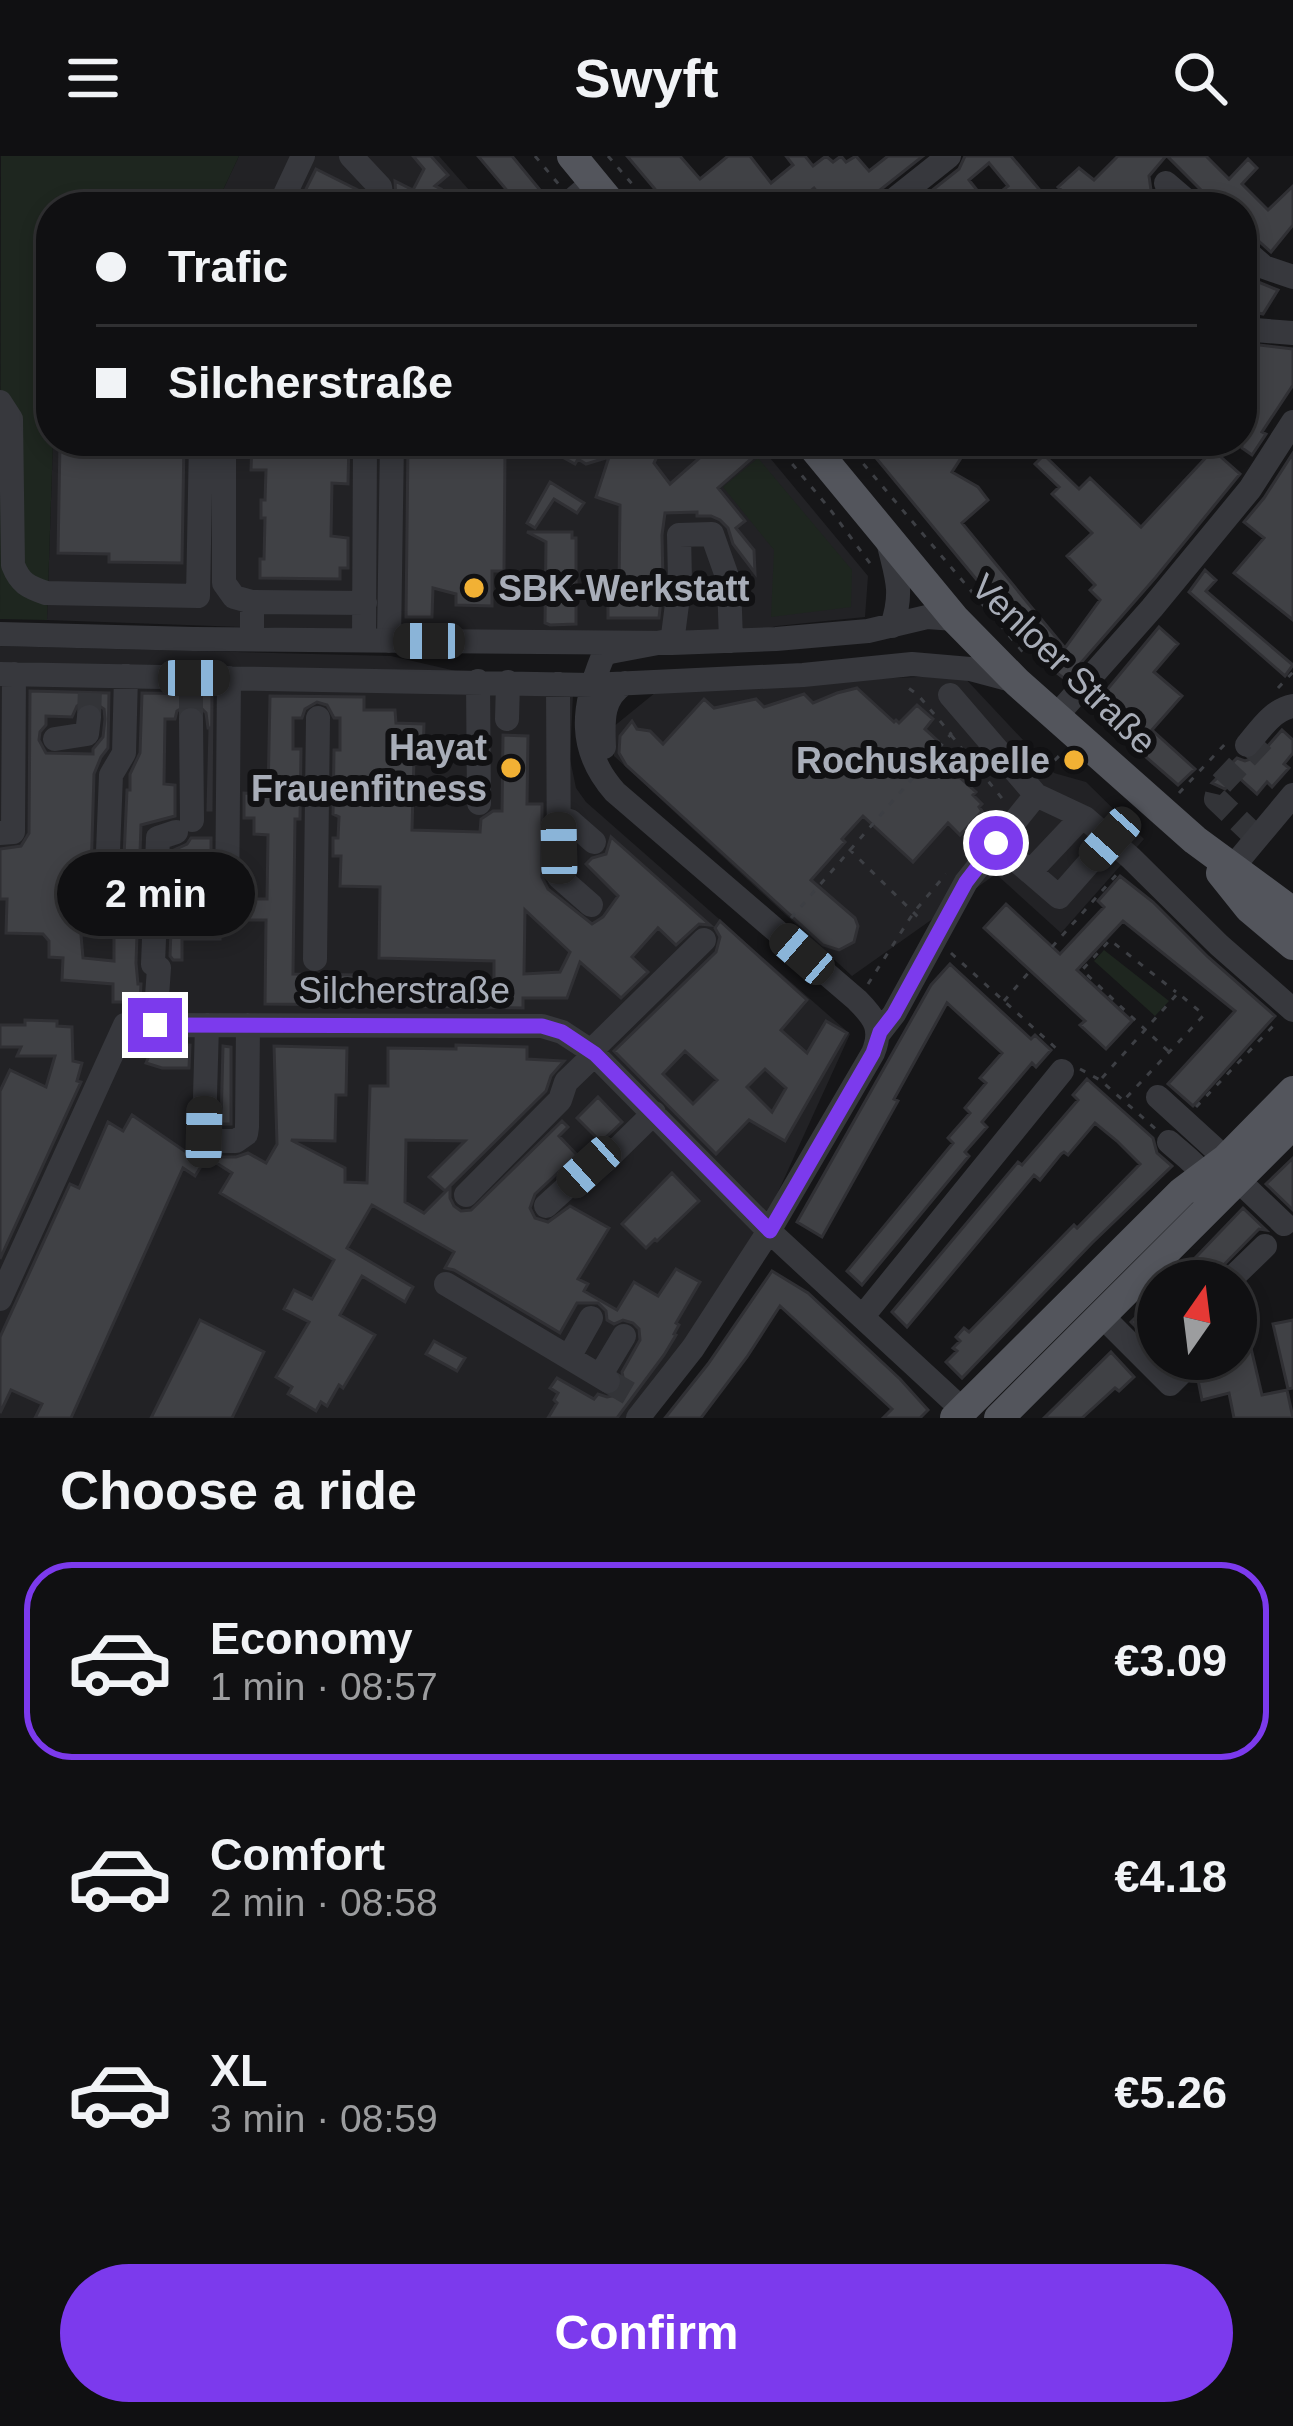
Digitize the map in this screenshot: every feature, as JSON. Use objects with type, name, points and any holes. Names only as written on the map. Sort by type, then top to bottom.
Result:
[{"type":"main road","points":[[572,156],[584,186]]},
{"type":"main road","name":"Venloer Straße","points":[[820,456],[960,624],[1017,682],[1196,840],[1293,912]]},
{"type":"main road","name":"Venloer Straße","points":[[1196,840],[1249,908],[1293,945]]},
{"type":"main road","points":[[999,1418],[1102,1316],[1293,1091]]},
{"type":"main road","points":[[959,1414],[1211,1183],[1293,1124]]},
{"type":"street","points":[[286,192],[303,156]]},
{"type":"street","points":[[351,156],[381,192]]},
{"type":"street","points":[[904,192],[949,156]]},
{"type":"street","points":[[1166,183],[1176,192]]},
{"type":"street","points":[[1257,261],[1293,277]]},
{"type":"street","points":[[1257,330],[1293,333]]},
{"type":"street","points":[[0,402],[11,419],[13,565],[19,580],[46,593],[198,596],[202,456]]},
{"type":"street","points":[[1058,716],[1250,488],[1293,422]]},
{"type":"street","points":[[224,456],[224,584],[234,597],[252,602],[364,603]]},
{"type":"street","points":[[365,456],[364,603],[377,640]]},
{"type":"street","points":[[377,640],[391,456]]},
{"type":"street","points":[[668,643],[680,581],[679,535],[712,534],[729,582],[731,641]]},
{"type":"street","name":"Venloer Straße","points":[[875,667],[880,628],[899,605],[886,536]]},
{"type":"street","points":[[188,596],[188,683]]},
{"type":"street","points":[[252,602],[252,639]]},
{"type":"street","points":[[0,634],[668,643],[880,628],[926,617],[960,624],[955,645],[912,664]]},
{"type":"street","points":[[668,643],[602,656],[587,710],[590,754],[598,773],[857,1000],[880,1032]]},
{"type":"street","points":[[6,674],[90,682],[126,676],[188,683],[229,678],[318,696],[478,681],[592,686],[912,664],[970,669],[1017,682]]},
{"type":"street","points":[[2,749],[6,674]]},
{"type":"street","points":[[0,832],[13,832],[6,674]]},
{"type":"street","points":[[107,877],[111,775],[124,753],[126,676]]},
{"type":"street","points":[[227,908],[229,678]]},
{"type":"street","points":[[478,681],[478,803]]},
{"type":"street","points":[[507,719],[508,682]]},
{"type":"street","points":[[625,683],[608,699],[604,747],[609,766],[639,812]]},
{"type":"street","points":[[558,684],[559,878],[591,905]]},
{"type":"street","points":[[950,695],[1036,795],[1082,817],[1110,839],[1292,1009]]},
{"type":"street","points":[[315,959],[318,696]]},
{"type":"street","points":[[1247,745],[1282,708],[1288,715]]},
{"type":"street","points":[[55,740],[87,734],[89,717]]},
{"type":"street","points":[[155,1025],[158,838],[184,826],[186,719],[179,765]]},
{"type":"street","points":[[1232,868],[1293,794]]},
{"type":"street","points":[[640,1406],[693,1348],[770,1231],[966,882],[1036,795]]},
{"type":"street","points":[[1030,872],[1082,817]]},
{"type":"street","points":[[559,819],[570,821],[594,842]]},
{"type":"street","points":[[996,843],[1058,897],[1110,839]]},
{"type":"street","points":[[466,1195],[560,1100],[566,1082],[593,1053],[704,940]]},
{"type":"street","name":"Silcherstraße","points":[[0,1299],[125,1025],[542,1026],[562,1032],[593,1053],[959,1414]]},
{"type":"street","points":[[207,1025],[204,1132],[212,1141],[236,1142],[248,1127],[248,1025]]},
{"type":"street","points":[[863,1316],[1064,1062]]},
{"type":"street","points":[[1158,1097],[1211,1183],[1284,1224]]},
{"type":"street","points":[[547,1206],[589,1167],[605,1161],[654,1113]]},
{"type":"street","points":[[1251,1260],[1265,1246]]},
{"type":"street","points":[[446,1284],[604,1378],[624,1336]]},
{"type":"street","points":[[1102,1316],[1137,1351]]},
{"type":"street","points":[[569,1358],[591,1318]]},
{"type":"path","points":[[535,156],[584,186]]},
{"type":"path","points":[[875,667],[918,695],[1005,802]]},
{"type":"path","points":[[778,933],[951,734]]},
{"type":"path","points":[[849,849],[914,912]]},
{"type":"path","points":[[1052,947],[1131,858]]},
{"type":"path","points":[[857,1000],[914,912],[945,875]]},
{"type":"path","points":[[1124,1100],[1204,1015],[1111,940],[1082,970],[1169,1052]]},
{"type":"path","points":[[956,958],[1064,1062],[1176,1131],[1292,1009]]},
{"type":"path","points":[[1003,1001],[1030,971]]},
{"type":"path","points":[[1100,1080],[1178,993]]},
{"type":"shaded area","points":[[1,156],[239,156],[222,192],[36,192],[36,456],[52,456],[47,620],[0,619]]},
{"type":"shaded area","points":[[239,156],[439,156],[471,192],[222,192]]},
{"type":"shaded area","points":[[52,456],[768,456],[868,576],[865,617],[777,626],[730,638],[582,639],[47,620]]},
{"type":"shaded area","points":[[758,458],[852,570],[851,607],[771,617],[774,550],[723,487]]},
{"type":"shaded area","points":[[0,646],[391,656],[573,695],[570,759],[576,788],[586,802],[850,1034],[773,1203],[687,1347],[631,1418],[0,1418]]},
{"type":"shaded area","points":[[962,675],[1054,773],[1086,782],[1144,839],[1061,933],[996,874],[852,976],[614,756],[613,727],[661,688]]},
{"type":"shaded area","points":[[1104,950],[1169,1001],[1155,1016],[1094,961]]},
{"type":"building","points":[[413,156],[431,156],[448,175],[435,186],[439,192],[396,192],[395,181],[413,190],[424,169]]},
{"type":"building","points":[[478,156],[512,156],[542,192],[508,192]]},
{"type":"building","points":[[627,156],[680,156],[700,179],[728,156],[750,156],[771,183],[793,165],[786,156],[805,156],[813,166],[826,156],[833,162],[841,156],[846,162],[856,156],[869,171],[888,156],[923,156],[878,192],[817,192],[814,188],[809,192],[657,192]]},
{"type":"building","points":[[965,156],[1011,156],[1041,192],[1001,192],[1008,186],[989,163],[969,180],[978,192],[930,192],[959,169]]},
{"type":"building","points":[[1118,156],[1166,156],[1149,176],[1153,192],[1063,192],[1058,187],[1079,168],[1094,180]]},
{"type":"building","points":[[1167,156],[1206,156],[1229,179],[1248,159],[1257,168],[1242,184],[1250,192],[1203,192]]},
{"type":"building","points":[[316,169],[362,192],[304,192]]},
{"type":"building","points":[[1293,186],[1293,225],[1271,252],[1257,240],[1257,199],[1268,210]]},
{"type":"building","points":[[1257,281],[1278,290],[1263,314],[1257,313]]},
{"type":"building","points":[[1257,345],[1293,349],[1293,385],[1262,432],[1266,434],[1257,448]]},
{"type":"building","points":[[1293,453],[1293,620],[1234,573],[1264,538],[1244,522]]},
{"type":"building","points":[[60,456],[184,456],[182,563],[109,562],[109,554],[58,553]]},
{"type":"building","points":[[251,456],[349,456],[348,484],[332,483],[331,536],[348,538],[348,568],[340,568],[340,579],[260,578],[266,470],[251,470]]},
{"type":"building","points":[[408,456],[505,456],[504,571],[492,571],[492,606],[456,605],[456,594],[433,588],[432,617],[406,617]]},
{"type":"building","points":[[565,456],[657,456],[654,463],[670,484],[702,456],[755,456],[718,488],[745,521],[736,528],[754,550],[755,573],[720,520],[697,516],[697,512],[665,513],[659,618],[608,618],[608,586],[619,586],[620,505],[596,497],[609,457],[586,464]]},
{"type":"building","points":[[874,456],[962,456],[952,472],[978,487],[988,500],[962,523],[1065,648],[1100,600],[1090,590],[1095,585],[1067,556],[1092,533],[1052,494],[1059,487],[1035,464],[1043,456],[1079,489],[1090,478],[1141,527],[1207,456],[1220,456],[1240,474],[1066,680],[1048,666]]},
{"type":"building","points":[[550,482],[584,503],[577,513],[554,499],[535,528],[527,523]]},
{"type":"building","points":[[527,532],[572,532],[576,538],[576,624],[545,623],[546,542]]},
{"type":"building","points":[[1205,570],[1216,580],[1206,591],[1293,665],[1285,676],[1189,592]]},
{"type":"building","points":[[1159,627],[1178,644],[1154,672],[1182,696],[1152,730],[1195,769],[1178,785],[1091,709]]},
{"type":"building","points":[[857,688],[894,722],[899,723],[917,705],[933,719],[925,729],[938,741],[929,750],[976,792],[973,795],[982,811],[960,835],[948,823],[913,862],[863,816],[811,880],[855,918],[854,942],[839,950],[823,945],[626,765],[619,753],[620,736],[632,721],[663,744],[704,699],[714,708],[756,699],[764,707],[804,694],[813,703]]},
{"type":"building","points":[[30,691],[109,693],[108,748],[94,774],[91,876],[97,890],[108,893],[120,887],[123,879],[127,790],[140,753],[142,693],[212,694],[211,810],[206,713],[190,704],[177,711],[175,719],[165,719],[164,784],[175,785],[175,816],[141,825],[136,963],[140,1002],[113,1002],[113,984],[62,980],[63,958],[49,957],[49,941],[43,934],[6,933],[0,849],[21,846],[29,833]],"holes":[[[92,701],[104,709],[105,719],[103,737],[93,754],[46,753],[39,740],[46,716],[72,717],[77,706]],[[81,935],[114,935],[114,961],[83,958]]]},
{"type":"building","points":[[270,696],[364,697],[364,710],[395,710],[396,723],[424,724],[423,759],[414,759],[412,830],[480,832],[481,819],[502,811],[503,735],[528,736],[527,804],[542,804],[542,877],[548,889],[592,924],[603,917],[618,896],[586,864],[606,854],[611,837],[710,925],[699,924],[676,945],[658,928],[632,957],[648,972],[621,998],[580,962],[567,998],[523,998],[523,1008],[415,1006],[415,986],[494,987],[494,961],[379,958],[380,887],[340,886],[341,856],[333,856],[339,817],[333,814],[334,750],[340,750],[340,718],[317,702],[305,709],[302,718],[293,718],[293,749],[301,749],[293,974],[359,975],[358,1005],[265,1004],[266,920],[246,920],[246,899],[267,899],[268,835],[254,834],[254,818],[244,818],[244,793],[268,794]],"holes":[[[525,910],[570,952],[560,972],[524,974]]]},
{"type":"building","points":[[1282,730],[1293,740],[1293,753],[1284,764],[1289,768],[1272,787],[1267,782],[1257,794],[1238,777],[1225,789],[1212,783],[1237,758],[1245,761],[1259,756]]},
{"type":"building","points":[[191,838],[211,838],[211,908],[220,923],[220,939],[182,939],[182,960],[173,960],[174,850]]},
{"type":"building","points":[[1120,876],[1275,1016],[1193,1106],[1168,1084],[1235,1011],[1123,921],[1077,970],[1132,1021],[1106,1049],[1080,1025],[1085,1021],[984,928],[1006,904],[1060,954],[1104,907],[1098,901]]},
{"type":"building","points":[[720,921],[807,1000],[781,1030],[807,1053],[826,1021],[847,1033],[785,1141],[749,1120],[716,1154],[614,1051],[716,952],[720,937],[715,928]],"holes":[[[685,1051],[717,1080],[693,1104],[663,1074]],[[765,1069],[786,1088],[772,1112],[747,1087]]]},
{"type":"building","points":[[950,964],[1031,1039],[1035,1035],[1051,1050],[1036,1067],[1032,1063],[982,1122],[987,1127],[965,1152],[969,1156],[862,1285],[847,1271],[953,1143],[948,1138],[970,1113],[965,1108],[986,1083],[980,1078],[1002,1053],[947,1003],[822,1237],[797,1222],[931,985]]},
{"type":"building","points":[[25,1020],[57,1021],[57,1026],[72,1027],[73,1061],[82,1063],[77,1081],[81,1082],[0,1259],[0,1091],[10,1070],[46,1087],[55,1056],[17,1056],[21,1047],[0,1047],[0,1025],[25,1025]]},
{"type":"building","points":[[155,1042],[190,1045],[189,1068],[146,1063]]},
{"type":"building","points":[[456,1045],[527,1047],[527,1059],[564,1061],[546,1091],[445,1191],[429,1177],[465,1141],[406,1140],[405,1202],[424,1213],[450,1187],[454,1206],[471,1210],[562,1121],[568,1127],[559,1136],[577,1155],[535,1194],[530,1208],[535,1218],[548,1222],[570,1206],[609,1228],[578,1279],[588,1284],[584,1291],[617,1310],[634,1282],[658,1296],[676,1269],[700,1282],[664,1355],[617,1418],[548,1418],[558,1393],[550,1388],[557,1378],[594,1399],[598,1394],[617,1395],[624,1382],[622,1372],[640,1340],[633,1323],[614,1324],[598,1303],[577,1303],[560,1333],[445,1268],[454,1252],[372,1205],[347,1248],[413,1287],[405,1302],[362,1276],[340,1315],[375,1335],[343,1388],[339,1385],[327,1406],[321,1402],[316,1411],[288,1394],[292,1387],[276,1377],[309,1322],[284,1309],[294,1290],[312,1299],[334,1260],[220,1193],[232,1173],[207,1157],[195,1176],[183,1168],[71,1418],[35,1418],[42,1404],[11,1390],[0,1413],[0,1337],[70,1184],[79,1188],[108,1122],[123,1131],[132,1115],[189,1154],[194,1147],[211,1157],[248,1153],[266,1163],[277,1144],[274,1046],[347,1048],[346,1095],[336,1095],[335,1141],[291,1140],[345,1168],[345,1182],[367,1183],[370,1086],[388,1086],[388,1048],[456,1049]]},
{"type":"building","points":[[223,1046],[231,1047],[231,1124],[221,1124]]},
{"type":"building","points":[[1087,1079],[1153,1138],[1157,1153],[1172,1166],[962,1378],[946,1362],[957,1351],[953,1348],[960,1341],[956,1337],[964,1328],[969,1332],[1140,1164],[1117,1141],[1095,1123],[1040,1180],[1034,1175],[907,1327],[892,1312],[1018,1162],[1022,1165],[1078,1100],[1073,1095]]},
{"type":"building","points":[[598,1097],[622,1122],[601,1142],[577,1118]]},
{"type":"building","points":[[1293,1158],[1293,1210],[1266,1184]]},
{"type":"building","points":[[672,1173],[699,1201],[646,1248],[622,1224]]},
{"type":"building","points":[[1243,1208],[1266,1230],[1259,1229],[1229,1260],[1193,1260]]},
{"type":"building","points":[[772,1271],[808,1293],[928,1410],[920,1418],[883,1418],[892,1409],[780,1306],[701,1418],[665,1418]]},
{"type":"building","points":[[200,1320],[264,1352],[232,1418],[151,1418]]},
{"type":"building","points":[[1293,1320],[1293,1388],[1288,1389],[1273,1324]]},
{"type":"building","points":[[434,1341],[465,1358],[457,1371],[426,1354]]},
{"type":"building","points":[[1111,1352],[1134,1377],[1082,1418],[1044,1418]]},
{"type":"building","points":[[1257,1374],[1262,1395],[1287,1390],[1293,1418],[1234,1418],[1229,1393],[1202,1400],[1198,1380],[1257,1380]]},
{"type":"tunnel","points":[[89,717],[90,688]]},
{"type":"tunnel","points":[[191,690],[191,720]]},
{"type":"tunnel","points":[[1256,837],[1216,799],[1219,786],[1269,733]]},
{"type":"tunnel","points":[[608,1381],[632,1395]]},
{"type":"place","name":"SBK-Werkstatt","points":[[474,588]]},
{"type":"place","name":"Rochuskapelle","points":[[1074,760]]},
{"type":"place","name":"Hayat Frauenfitness","points":[[511,768]]},
{"type":"route","points":[[155,1025],[542,1026],[562,1032],[595,1054],[770,1231],[966,882],[996,843]]}]
